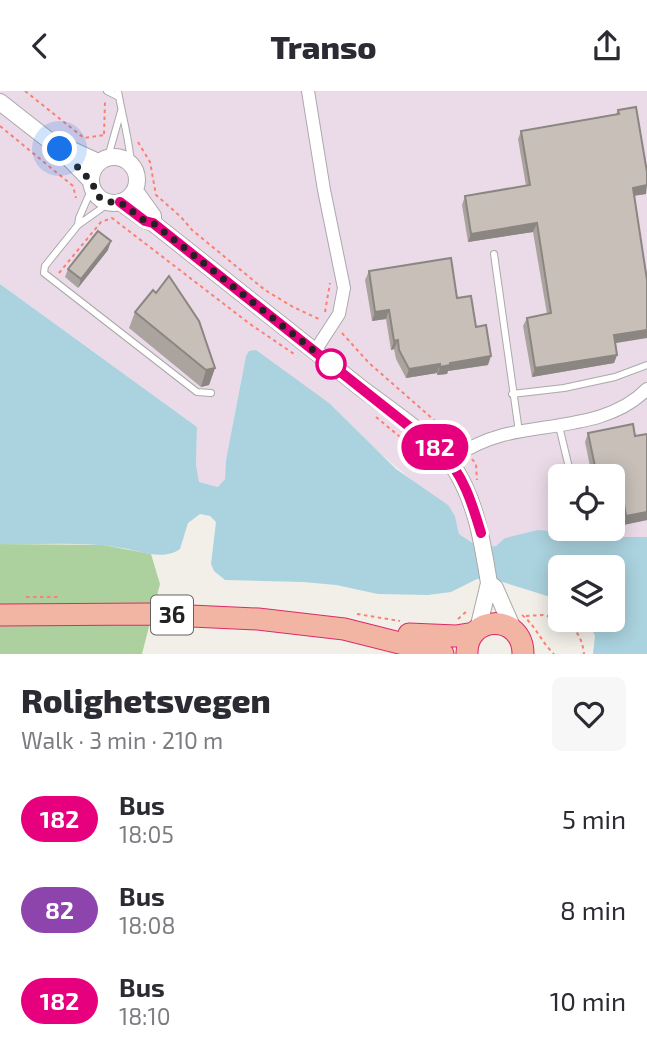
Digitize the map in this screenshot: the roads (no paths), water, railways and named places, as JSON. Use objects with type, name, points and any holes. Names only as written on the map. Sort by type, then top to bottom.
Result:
[{"type":"highway","name":"36","points":[[0,615],[214,616],[344,629],[443,654]]},
{"type":"highway","name":"36","points":[[344,629],[354,627],[431,636],[476,631],[492,623],[500,624],[524,640]]},
{"type":"highway","points":[[467,654],[469,640],[476,631]]},
{"type":"street","points":[[308,91],[324,190],[344,277],[343,302],[332,327],[315,351]]},
{"type":"street","points":[[0,102],[60,149],[92,185],[99,197],[114,208],[153,223],[403,420],[445,466],[461,479],[473,504],[481,533],[489,583],[476,631]]},
{"type":"street","points":[[60,149],[103,160],[120,157],[131,163],[138,176],[135,191],[114,208]]},
{"type":"street","points":[[92,185],[92,171],[103,160]]},
{"type":"street","points":[[135,191],[153,216],[153,223]]},
{"type":"street","points":[[445,466],[464,450],[503,435],[599,417],[627,406],[647,389]]},
{"type":"street","points":[[489,583],[495,588],[524,640]]},
{"type":"lane","points":[[107,91],[118,94],[126,122],[131,163]]},
{"type":"lane","points":[[103,160],[121,111]]},
{"type":"lane","points":[[78,225],[92,185]]},
{"type":"lane","points":[[114,208],[78,225],[43,269],[53,281],[197,392],[211,393]]},
{"type":"lane","points":[[494,254],[519,432]]},
{"type":"lane","points":[[512,394],[564,389],[615,377],[647,365]]},
{"type":"lane","points":[[559,426],[568,464]]},
{"type":"water","points":[[0,284],[197,427],[196,465],[199,482],[218,487],[225,479],[226,460],[246,356],[249,351],[256,350],[329,403],[396,469],[448,505],[455,516],[459,534],[477,546],[496,546],[505,538],[538,530],[548,531],[548,541],[625,541],[625,537],[647,537],[647,654],[593,654],[593,632],[625,632],[625,555],[548,555],[548,596],[493,579],[477,579],[451,592],[428,595],[378,594],[336,585],[303,582],[225,580],[214,571],[211,564],[216,522],[210,516],[200,514],[188,523],[180,549],[173,553],[151,554],[92,545],[0,544]]}]
